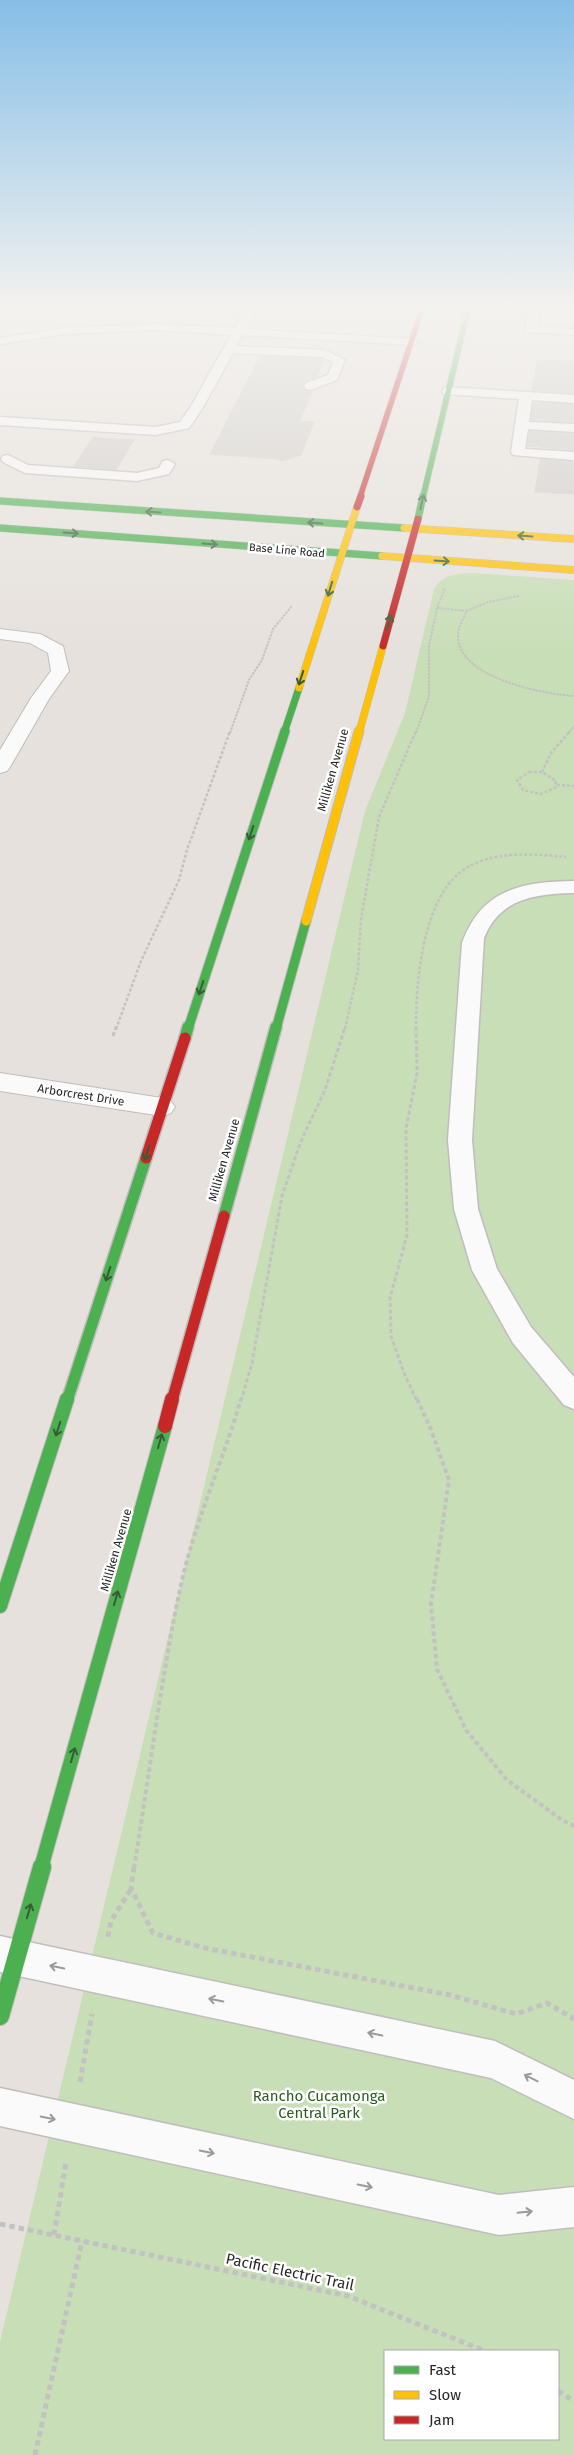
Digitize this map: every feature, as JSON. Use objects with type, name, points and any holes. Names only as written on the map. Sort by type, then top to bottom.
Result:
[{"type":"main road","points":[[0,1606],[384,424]]},
{"type":"main road","name":"Milliken Avenue","points":[[0,2016],[8,1956],[416,528],[440,424]]},
{"type":"main road","points":[[0,501],[574,539]]},
{"type":"main road","name":"Base Line Road","points":[[0,528],[574,570]]},
{"type":"street","points":[[0,634],[34,638],[57,650],[60,671],[40,698],[0,766]]},
{"type":"street","name":"Arborcrest Drive","points":[[0,1082],[162,1107]]},
{"type":"lane","points":[[44,424],[156,430],[184,424]]},
{"type":"lane","points":[[574,428],[522,425],[518,452],[574,456]]},
{"type":"lane","points":[[156,430],[169,443]]},
{"type":"lane","points":[[8,459],[25,469],[138,477],[164,471],[168,464]]},
{"type":"lane","points":[[574,887],[551,887],[522,894],[495,906],[480,922],[472,943],[460,1140],[466,1209],[485,1270],[522,1335],[574,1397]]},
{"type":"lane","points":[[8,1956],[495,2060],[574,2100]]},
{"type":"lane","points":[[0,2108],[499,2215],[574,2207]]},
{"type":"path","points":[[54,2235],[99,1976],[111,1922],[131,1888],[179,1593],[203,1512],[229,1441],[252,1363],[282,1196],[301,1141],[325,1090],[345,1029],[358,970],[361,919],[379,817],[414,737],[429,696],[429,646],[437,608],[446,586]]},
{"type":"path","points":[[437,608],[467,611],[488,602],[523,595]]},
{"type":"path","points":[[113,1036],[141,961],[179,880],[187,850],[249,680],[262,660],[277,621],[294,601]]},
{"type":"path","points":[[467,611],[460,626],[458,640],[466,655],[482,670],[504,682],[532,691],[574,696]]},
{"type":"path","points":[[542,772],[546,760],[558,742],[574,727]]},
{"type":"path","points":[[542,772],[553,777],[557,785],[552,791],[535,794],[523,790],[517,784],[519,776],[523,774],[542,772]]},
{"type":"path","points":[[557,785],[574,786]]},
{"type":"path","points":[[574,858],[527,853],[484,860],[464,870],[449,882],[438,903],[420,964],[416,999],[417,1073],[406,1129],[407,1235],[390,1298],[392,1336],[404,1373],[430,1427],[449,1480],[431,1604],[438,1669],[466,1730],[506,1780],[562,1820],[574,1826]]},
{"type":"path","points":[[131,1888],[153,1933],[205,1948],[450,1996],[516,2014],[547,2003],[574,2019]]},
{"type":"path","name":"Pacific Electric Trail","points":[[0,2224],[348,2296],[483,2350]]},
{"type":"path","points":[[35,2455],[82,2241]]},
{"type":"path","points":[[559,2392],[574,2401]]},
{"type":"green space","name":"Rancho Cucamonga Central Park","points":[[473,573],[574,580],[574,2455],[0,2455],[0,2342],[365,811],[405,713],[434,589],[442,580],[456,575]]},
{"type":"building","points":[[226,424],[313,424],[301,455],[282,461],[278,459],[210,454]]},
{"type":"building","points":[[530,431],[574,434],[574,450],[527,446]]},
{"type":"building","points":[[93,437],[134,440],[116,470],[74,466]]},
{"type":"building","points":[[540,459],[574,462],[574,494],[535,492]]},
{"type":"traffic: fast","points":[[418,519],[441,424]]},
{"type":"traffic: fast","points":[[0,501],[404,528]]},
{"type":"traffic: fast","points":[[0,528],[382,556]]},
{"type":"traffic: fast","points":[[185,1038],[299,688]]},
{"type":"traffic: fast","points":[[224,1216],[306,921]]},
{"type":"traffic: fast","points":[[0,1606],[146,1158]]},
{"type":"traffic: fast","points":[[0,2016],[165,1426]]},
{"type":"traffic: slow","points":[[299,688],[357,507]]},
{"type":"traffic: slow","points":[[404,528],[574,539]]},
{"type":"traffic: slow","points":[[382,556],[574,570]]},
{"type":"traffic: slow","points":[[306,921],[383,646]]},
{"type":"traffic: jam","points":[[357,507],[384,424]]},
{"type":"traffic: jam","points":[[383,646],[418,519]]},
{"type":"traffic: jam","points":[[146,1158],[185,1038]]},
{"type":"traffic: jam","points":[[165,1426],[224,1216]]}]
